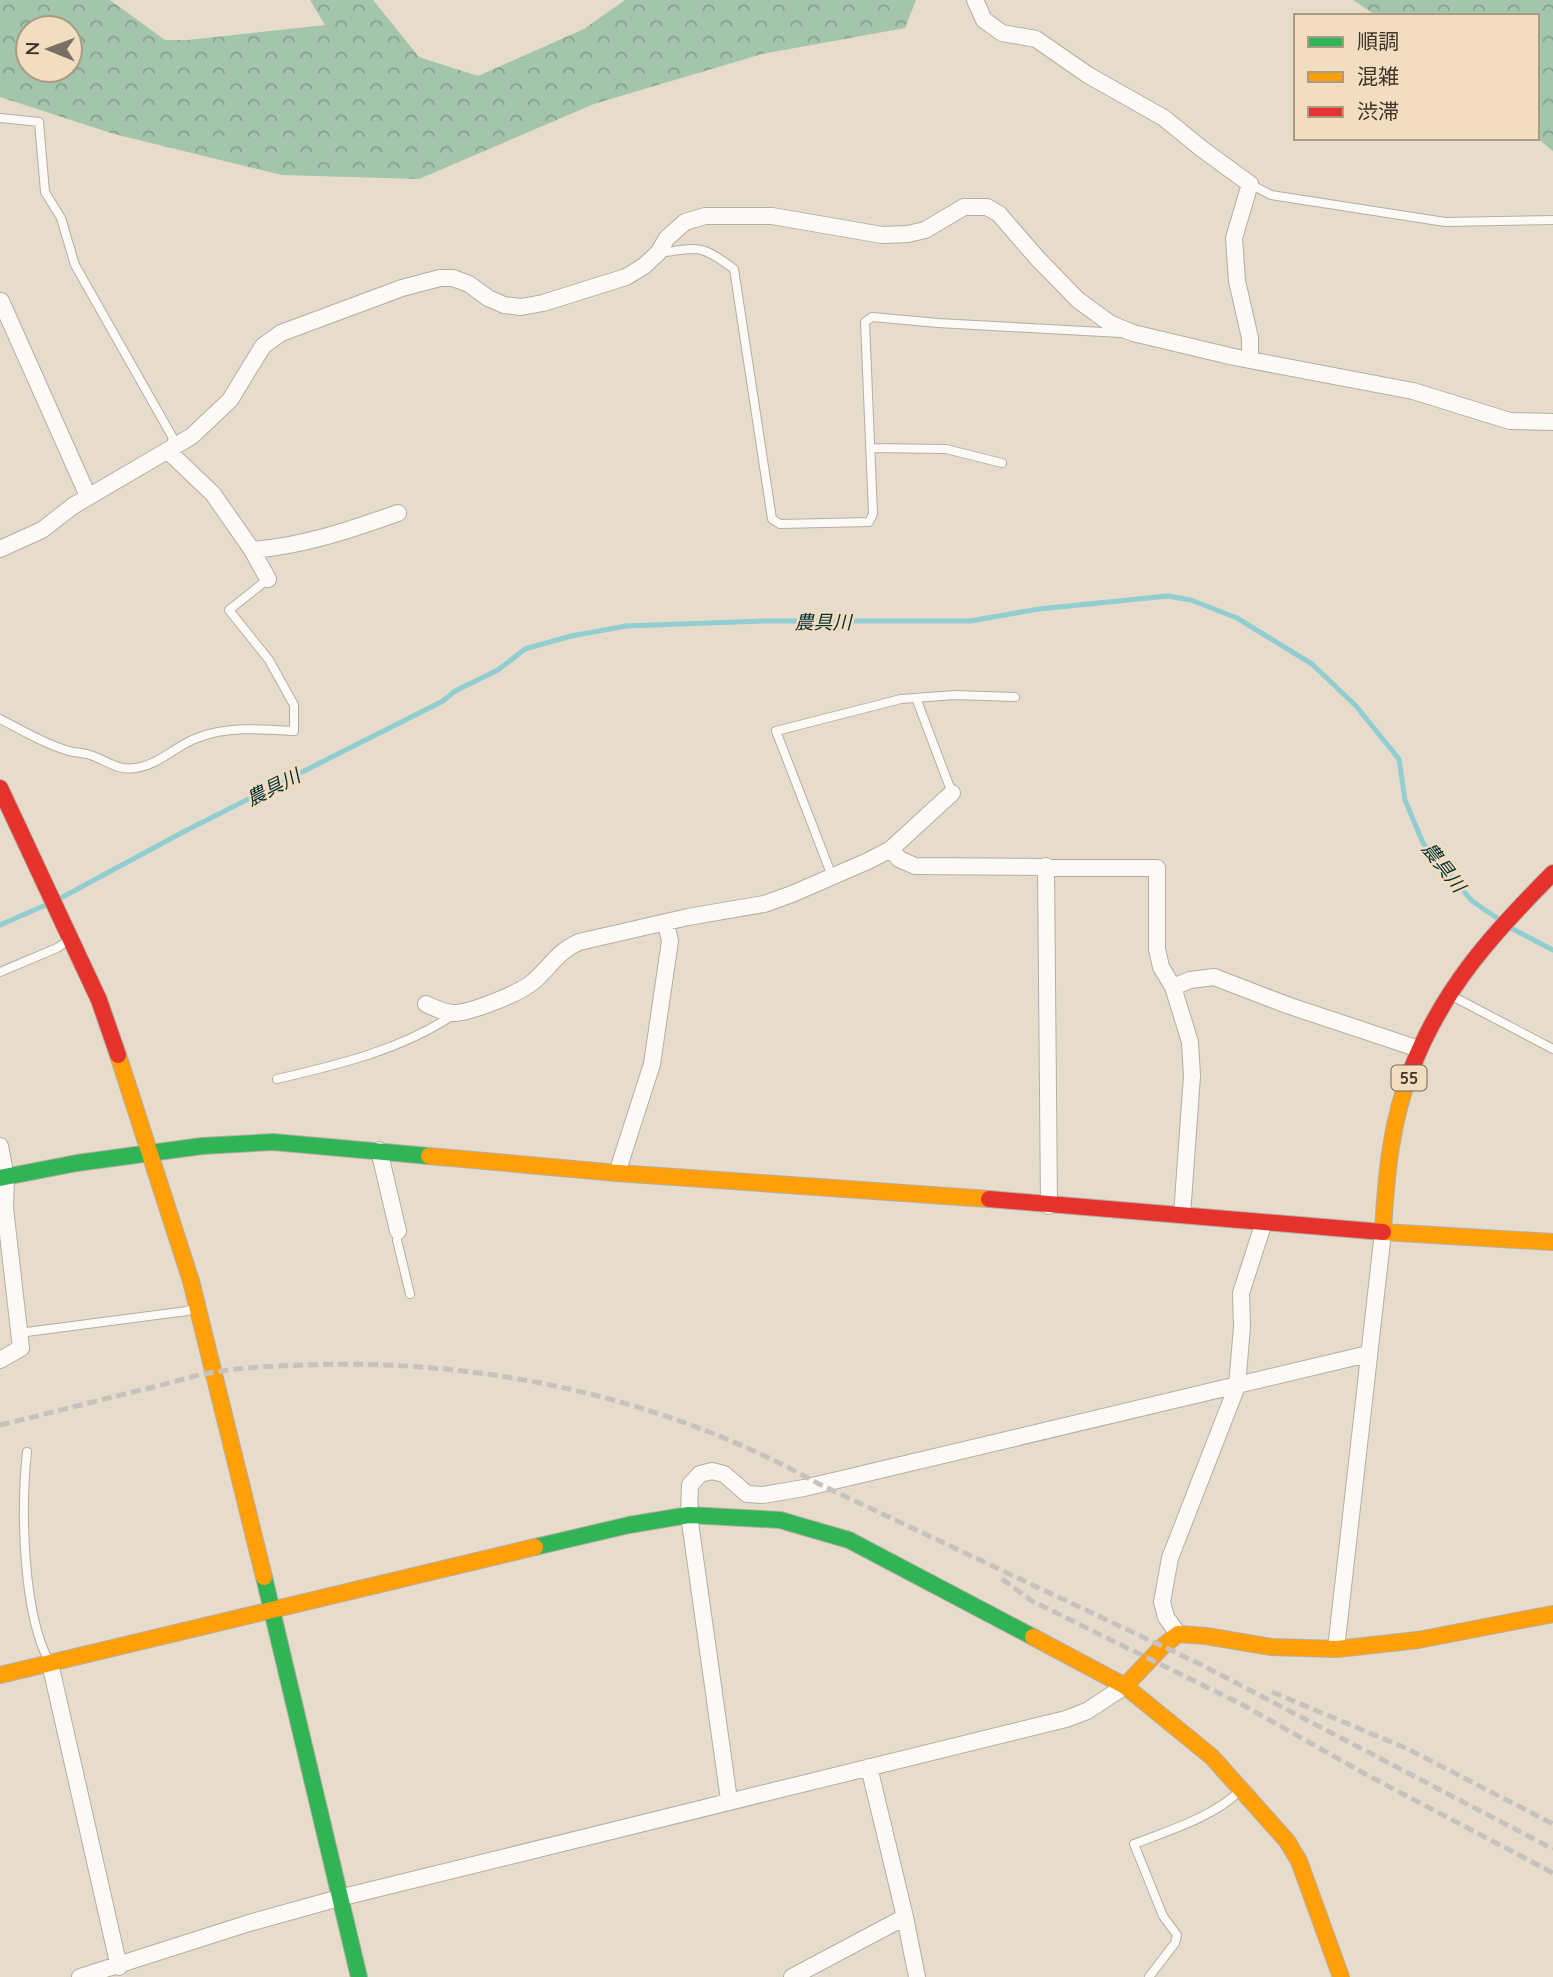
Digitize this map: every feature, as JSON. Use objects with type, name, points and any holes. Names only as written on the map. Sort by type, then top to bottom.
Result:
[{"type":"street","points":[[975,0],[984,20],[1002,33],[1036,40],[1088,75],[1164,118],[1250,184],[1234,238],[1237,281],[1250,338],[1250,360]]},
{"type":"street","points":[[0,549],[42,530],[88,496],[192,436],[218,413],[243,380],[263,346],[281,333],[402,288],[440,278],[453,278],[469,284],[488,298],[504,305],[521,307],[543,303],[626,277],[644,266],[667,238],[685,222],[705,216],[772,216],[882,235],[925,230],[964,207],[987,207],[999,214],[1078,300],[1111,324],[1133,333],[1250,360],[1413,391],[1510,421],[1553,422]]},
{"type":"street","points":[[1,301],[88,496]]},
{"type":"street","points":[[168,452],[213,494],[252,550],[268,579]]},
{"type":"street","points":[[252,550],[284,548],[317,540],[398,513]]},
{"type":"street","points":[[0,788],[99,1000],[151,1153],[198,1306],[359,1977]]},
{"type":"street","points":[[426,1004],[441,1011],[456,1013],[498,1000],[522,989],[534,981],[553,959],[579,942],[688,917],[764,904],[891,849],[952,793]]},
{"type":"street","points":[[891,849],[899,859],[915,866],[1157,868],[1157,949],[1161,967],[1174,987],[1190,1042],[1192,1076],[1182,1215]]},
{"type":"street","points":[[1046,866],[1049,1206]]},
{"type":"street","name":"55","points":[[1382,1231],[1395,1122],[1419,1049],[1450,995],[1487,942],[1553,873]]},
{"type":"street","points":[[617,1173],[652,1064],[670,941],[666,924]]},
{"type":"street","points":[[1174,987],[1190,980],[1214,977],[1287,1005],[1419,1049]]},
{"type":"street","points":[[3,1178],[77,1163],[202,1146],[273,1142],[617,1173],[1553,1242]]},
{"type":"street","points":[[0,1146],[21,1348],[0,1360]]},
{"type":"street","points":[[379,1150],[398,1231]]},
{"type":"street","points":[[1178,1634],[1166,1618],[1162,1602],[1170,1558],[1237,1386],[1242,1327],[1241,1293],[1264,1222]]},
{"type":"street","points":[[1336,1649],[1382,1231]]},
{"type":"street","points":[[729,1800],[689,1516],[690,1485],[700,1474],[712,1471],[724,1474],[747,1494],[763,1495],[804,1489],[1368,1354]]},
{"type":"street","points":[[0,1675],[629,1525],[689,1516],[780,1520],[849,1540],[1125,1686],[1181,1729],[1242,1789],[1280,1832],[1299,1861],[1341,1977]]},
{"type":"street","points":[[80,1977],[249,1923],[339,1898],[1066,1719],[1087,1711],[1125,1686],[1178,1634],[1193,1633],[1276,1648],[1336,1649],[1373,1647],[1553,1614]]},
{"type":"street","points":[[50,1663],[118,1967]]},
{"type":"street","points":[[869,1767],[917,1977]]},
{"type":"street","points":[[792,1977],[905,1917]]},
{"type":"lane","points":[[0,118],[39,122],[46,192],[61,218],[75,265],[173,438],[168,452]]},
{"type":"lane","points":[[1250,184],[1271,195],[1445,222],[1553,220]]},
{"type":"lane","points":[[657,253],[693,248],[708,251],[734,269],[772,519],[780,524],[869,522],[873,514],[865,322],[872,317],[1133,333]]},
{"type":"lane","points":[[870,448],[946,449],[1002,463]]},
{"type":"lane","points":[[0,719],[70,751],[88,754],[109,765],[134,768],[157,762],[169,752],[200,736],[247,729],[294,731],[294,705],[269,660],[229,610],[268,579]]},
{"type":"lane","points":[[832,876],[776,731],[901,699],[955,695],[1015,697]]},
{"type":"lane","points":[[916,698],[952,793]]},
{"type":"lane","points":[[0,972],[57,948],[69,934]]},
{"type":"lane","points":[[1450,995],[1553,1049]]},
{"type":"lane","points":[[277,1079],[341,1064],[416,1035],[456,1013]]},
{"type":"lane","points":[[398,1231],[397,1240],[410,1294]]},
{"type":"lane","points":[[19,1333],[187,1311],[198,1306]]},
{"type":"lane","points":[[27,1452],[24,1514],[28,1574],[41,1647],[50,1663]]},
{"type":"lane","points":[[1149,1977],[1175,1943],[1177,1936],[1163,1916],[1134,1844],[1212,1811],[1229,1802],[1242,1789]]},
{"type":"green space","points":[[0,0],[110,0],[165,40],[188,40],[325,25],[310,0],[373,0],[419,57],[478,76],[584,29],[625,0],[916,0],[905,28],[762,54],[594,104],[419,179],[282,175],[114,134],[0,97]]},
{"type":"green space","points":[[1353,0],[1553,0],[1553,151],[1539,140],[1539,14],[1374,14]]},
{"type":"waterway","name":"農具川","points":[[57,900],[185,831],[443,701],[455,691],[498,670],[525,649],[571,636],[626,626],[763,621],[970,621],[1039,609],[1168,596],[1191,600],[1237,618],[1312,664],[1356,706],[1399,759],[1405,800],[1423,843],[1472,901],[1497,918]]},
{"type":"waterway","name":"農具川","points":[[0,925],[48,904]]},
{"type":"waterway","name":"農具川","points":[[1511,928],[1553,950]]},
{"type":"railway","points":[[0,1425],[207,1373],[305,1365],[438,1368],[570,1389],[635,1406],[760,1454],[1200,1664],[1553,1849]]},
{"type":"railway","points":[[1002,1579],[1032,1601],[1243,1705],[1367,1775],[1553,1873]]},
{"type":"railway","points":[[1272,1692],[1408,1749],[1553,1824]]},
{"type":"traffic: fast","points":[[0,1178],[77,1163],[202,1146],[273,1142],[429,1156]]},
{"type":"traffic: fast","points":[[535,1547],[629,1525],[689,1515],[780,1520],[849,1540],[1033,1637]]},
{"type":"traffic: fast","points":[[264,1577],[359,1977]]},
{"type":"traffic: slow","points":[[118,1055],[191,1281],[264,1577]]},
{"type":"traffic: slow","points":[[1412,1068],[1399,1108],[1391,1148],[1383,1232],[1553,1242]]},
{"type":"traffic: slow","points":[[429,1156],[617,1173],[989,1199]]},
{"type":"traffic: slow","points":[[0,1675],[535,1547]]},
{"type":"traffic: slow","points":[[1125,1686],[1178,1634],[1272,1647],[1337,1649],[1418,1640],[1553,1614]]},
{"type":"traffic: slow","points":[[1033,1637],[1125,1686],[1212,1757],[1287,1841],[1299,1861],[1341,1977]]},
{"type":"traffic: jam","points":[[0,788],[99,1000],[118,1055]]},
{"type":"traffic: jam","points":[[1412,1068],[1424,1039],[1454,987],[1490,940],[1553,873]]},
{"type":"traffic: jam","points":[[989,1199],[1383,1232]]}]
